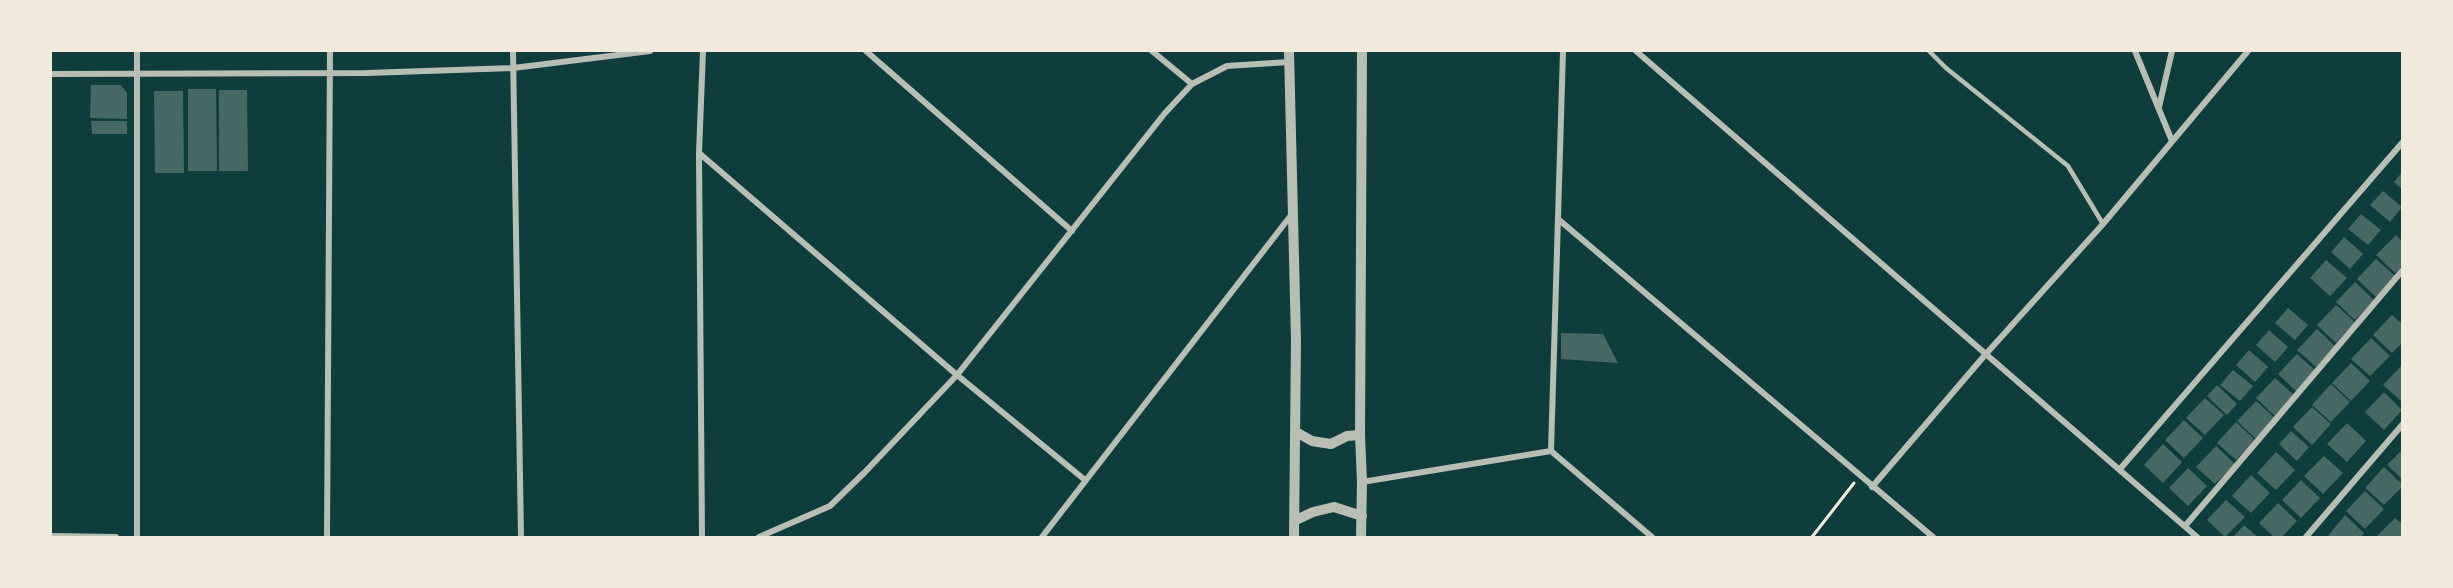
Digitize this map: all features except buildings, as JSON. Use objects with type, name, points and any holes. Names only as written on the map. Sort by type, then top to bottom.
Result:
[{"type":"street","points":[[137,51],[137,537]]},
{"type":"street","points":[[327,537],[330,51]]},
{"type":"street","points":[[513,51],[521,537]]},
{"type":"street","points":[[51,74],[330,73],[513,68],[650,51]]},
{"type":"street","points":[[702,537],[699,153],[703,51]]},
{"type":"street","points":[[866,51],[1072,231]]},
{"type":"street","points":[[1152,51],[1192,84]]},
{"type":"street","points":[[1361,537],[1362,51]]},
{"type":"street","points":[[1551,451],[1563,51]]},
{"type":"street","points":[[1636,51],[2197,537]]},
{"type":"street","points":[[2135,51],[2172,141]]},
{"type":"street","points":[[2158,108],[2172,51]]},
{"type":"street","points":[[1872,487],[1985,355],[2103,224],[2248,51]]},
{"type":"street","points":[[759,537],[830,506],[957,375],[1165,113],[1192,84],[1227,66],[1289,57],[1296,432],[1294,537]]},
{"type":"street","points":[[2120,469],[2402,143]]},
{"type":"street","points":[[699,153],[957,375],[1084,480]]},
{"type":"street","points":[[1042,537],[1292,213]]},
{"type":"street","points":[[1558,219],[1933,537]]},
{"type":"street","points":[[2185,526],[2402,271]]},
{"type":"street","points":[[2306,537],[2402,425]]},
{"type":"street","points":[[1296,432],[1312,441],[1331,444],[1347,436],[1360,435]]},
{"type":"street","points":[[1362,482],[1551,451],[1652,537]]},
{"type":"street","points":[[1296,520],[1313,512],[1334,507],[1362,516]]},
{"type":"street","points":[[51,536],[116,537]]},
{"type":"lane","points":[[1929,51],[1946,68],[2068,166],[2103,224]]},
{"type":"path","points":[[1812,537],[1859,476]]}]
